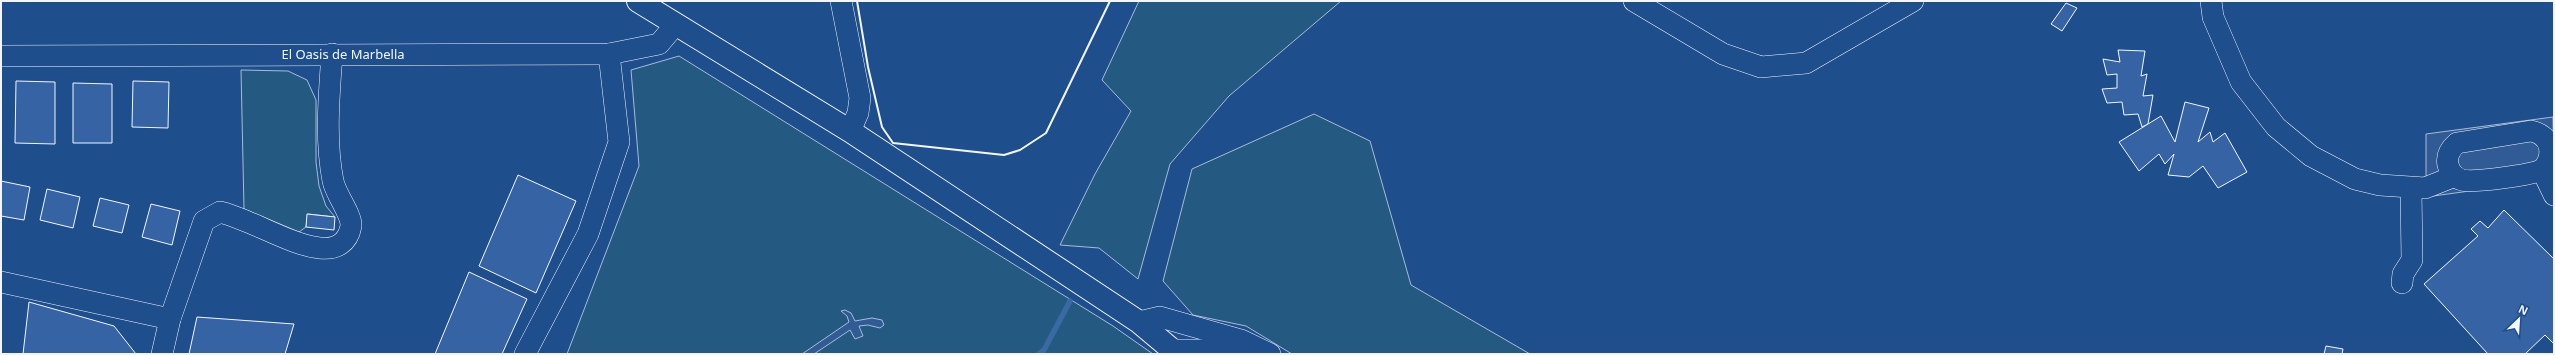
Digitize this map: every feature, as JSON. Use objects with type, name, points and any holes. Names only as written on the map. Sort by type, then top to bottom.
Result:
[{"type":"main road","points":[[638,1],[850,131],[1139,322],[1175,352]]},
{"type":"street","points":[[841,1],[860,98],[858,113],[850,131]]},
{"type":"street","points":[[1634,1],[1723,54],[1761,67],[1806,63],[1913,1]]},
{"type":"street","points":[[2211,1],[2213,17],[2242,82],[2276,127],[2311,156],[2355,179],[2380,185],[2418,188],[2455,176]]},
{"type":"street","name":"El Oasis de Marbella","points":[[1,56],[609,54],[659,44],[675,25]]},
{"type":"street","points":[[162,354],[170,319],[204,221],[220,212],[302,243],[320,248],[336,247],[346,240],[351,226],[348,215],[333,183],[330,164],[328,106],[332,54]]},
{"type":"street","points":[[524,354],[588,234],[619,142],[609,54]]},
{"type":"street","points":[[2548,167],[2467,181],[2455,176],[2451,172],[2447,159],[2452,148],[2457,143],[2530,131],[2549,135],[2552,147],[2551,160],[2548,167],[2554,195]]},
{"type":"street","points":[[2402,283],[2403,274],[2412,260],[2418,188]]},
{"type":"street","points":[[1,282],[170,319]]},
{"type":"street","points":[[1139,322],[1160,317],[1241,340],[1270,354]]},
{"type":"street","points":[[1175,352],[1204,329]]},
{"type":"street","points":[[1175,352],[1225,353]]},
{"type":"shaded area","points":[[1139,1],[1341,1],[1229,96],[1170,164],[1138,279],[1099,248],[1060,245],[1095,174],[1131,111],[1102,80]]},
{"type":"shaded area","points":[[679,56],[1113,326],[1153,354],[567,354],[639,166],[631,70]]},
{"type":"shaded area","points":[[241,70],[288,71],[307,80],[316,100],[316,162],[319,186],[326,206],[335,217],[308,214],[306,227],[299,232],[244,209]]},
{"type":"shaded area","points":[[1314,114],[1370,141],[1411,285],[1530,354],[1292,354],[1246,326],[1193,315],[1163,281],[1192,169]]},
{"type":"shaded area","points":[[2553,117],[2554,176],[2535,182],[2426,197],[2426,134]]},
{"type":"shaded area","points":[[845,310],[851,313],[855,321],[872,318],[882,320],[884,325],[880,328],[868,325],[859,326],[863,336],[855,339],[850,330],[814,354],[802,354],[849,322],[847,316],[841,311]]},
{"type":"building","points":[[2066,3],[2077,8],[2062,31],[2051,24]]},
{"type":"building","points":[[2118,50],[2145,51],[2141,76],[2147,74],[2143,96],[2153,95],[2148,124],[2142,127],[2138,114],[2124,115],[2122,102],[2107,103],[2102,89],[2117,88],[2117,74],[2107,75],[2103,59],[2120,62]]},
{"type":"building","points":[[16,81],[55,82],[55,144],[15,143]]},
{"type":"building","points":[[133,81],[169,82],[168,128],[132,127]]},
{"type":"building","points":[[73,83],[112,84],[112,143],[73,143]]},
{"type":"building","points":[[2185,102],[2209,108],[2198,142],[2210,132],[2213,142],[2225,133],[2247,172],[2218,188],[2203,166],[2189,177],[2168,175],[2174,154],[2165,164],[2159,154],[2139,171],[2119,142],[2161,116],[2175,142]]},
{"type":"building","points":[[518,175],[576,201],[536,293],[479,266]]},
{"type":"building","points":[[1,181],[30,187],[24,220],[1,216]]},
{"type":"building","points":[[47,189],[80,197],[73,228],[40,220]]},
{"type":"building","points":[[100,198],[129,205],[122,233],[93,226]]},
{"type":"building","points":[[151,204],[180,211],[172,245],[142,237]]},
{"type":"building","points":[[2504,210],[2554,259],[2554,344],[2545,335],[2525,354],[2488,354],[2424,284],[2478,236],[2471,229],[2480,221],[2488,228]]},
{"type":"building","points":[[307,214],[335,217],[334,230],[306,227]]},
{"type":"building","points":[[469,272],[527,299],[502,354],[435,354]]},
{"type":"building","points":[[29,302],[114,326],[136,354],[23,354]]},
{"type":"building","points":[[197,317],[294,324],[285,354],[189,354]]},
{"type":"building","points":[[2326,346],[2343,349],[2342,354],[2324,354]]},
{"type":"waterway","points":[[1039,354],[1044,350],[1070,301]]},
{"type":"wall","points":[[857,1],[868,67],[882,127],[893,143],[1004,155],[1020,150],[1046,133],[1110,1]]}]
